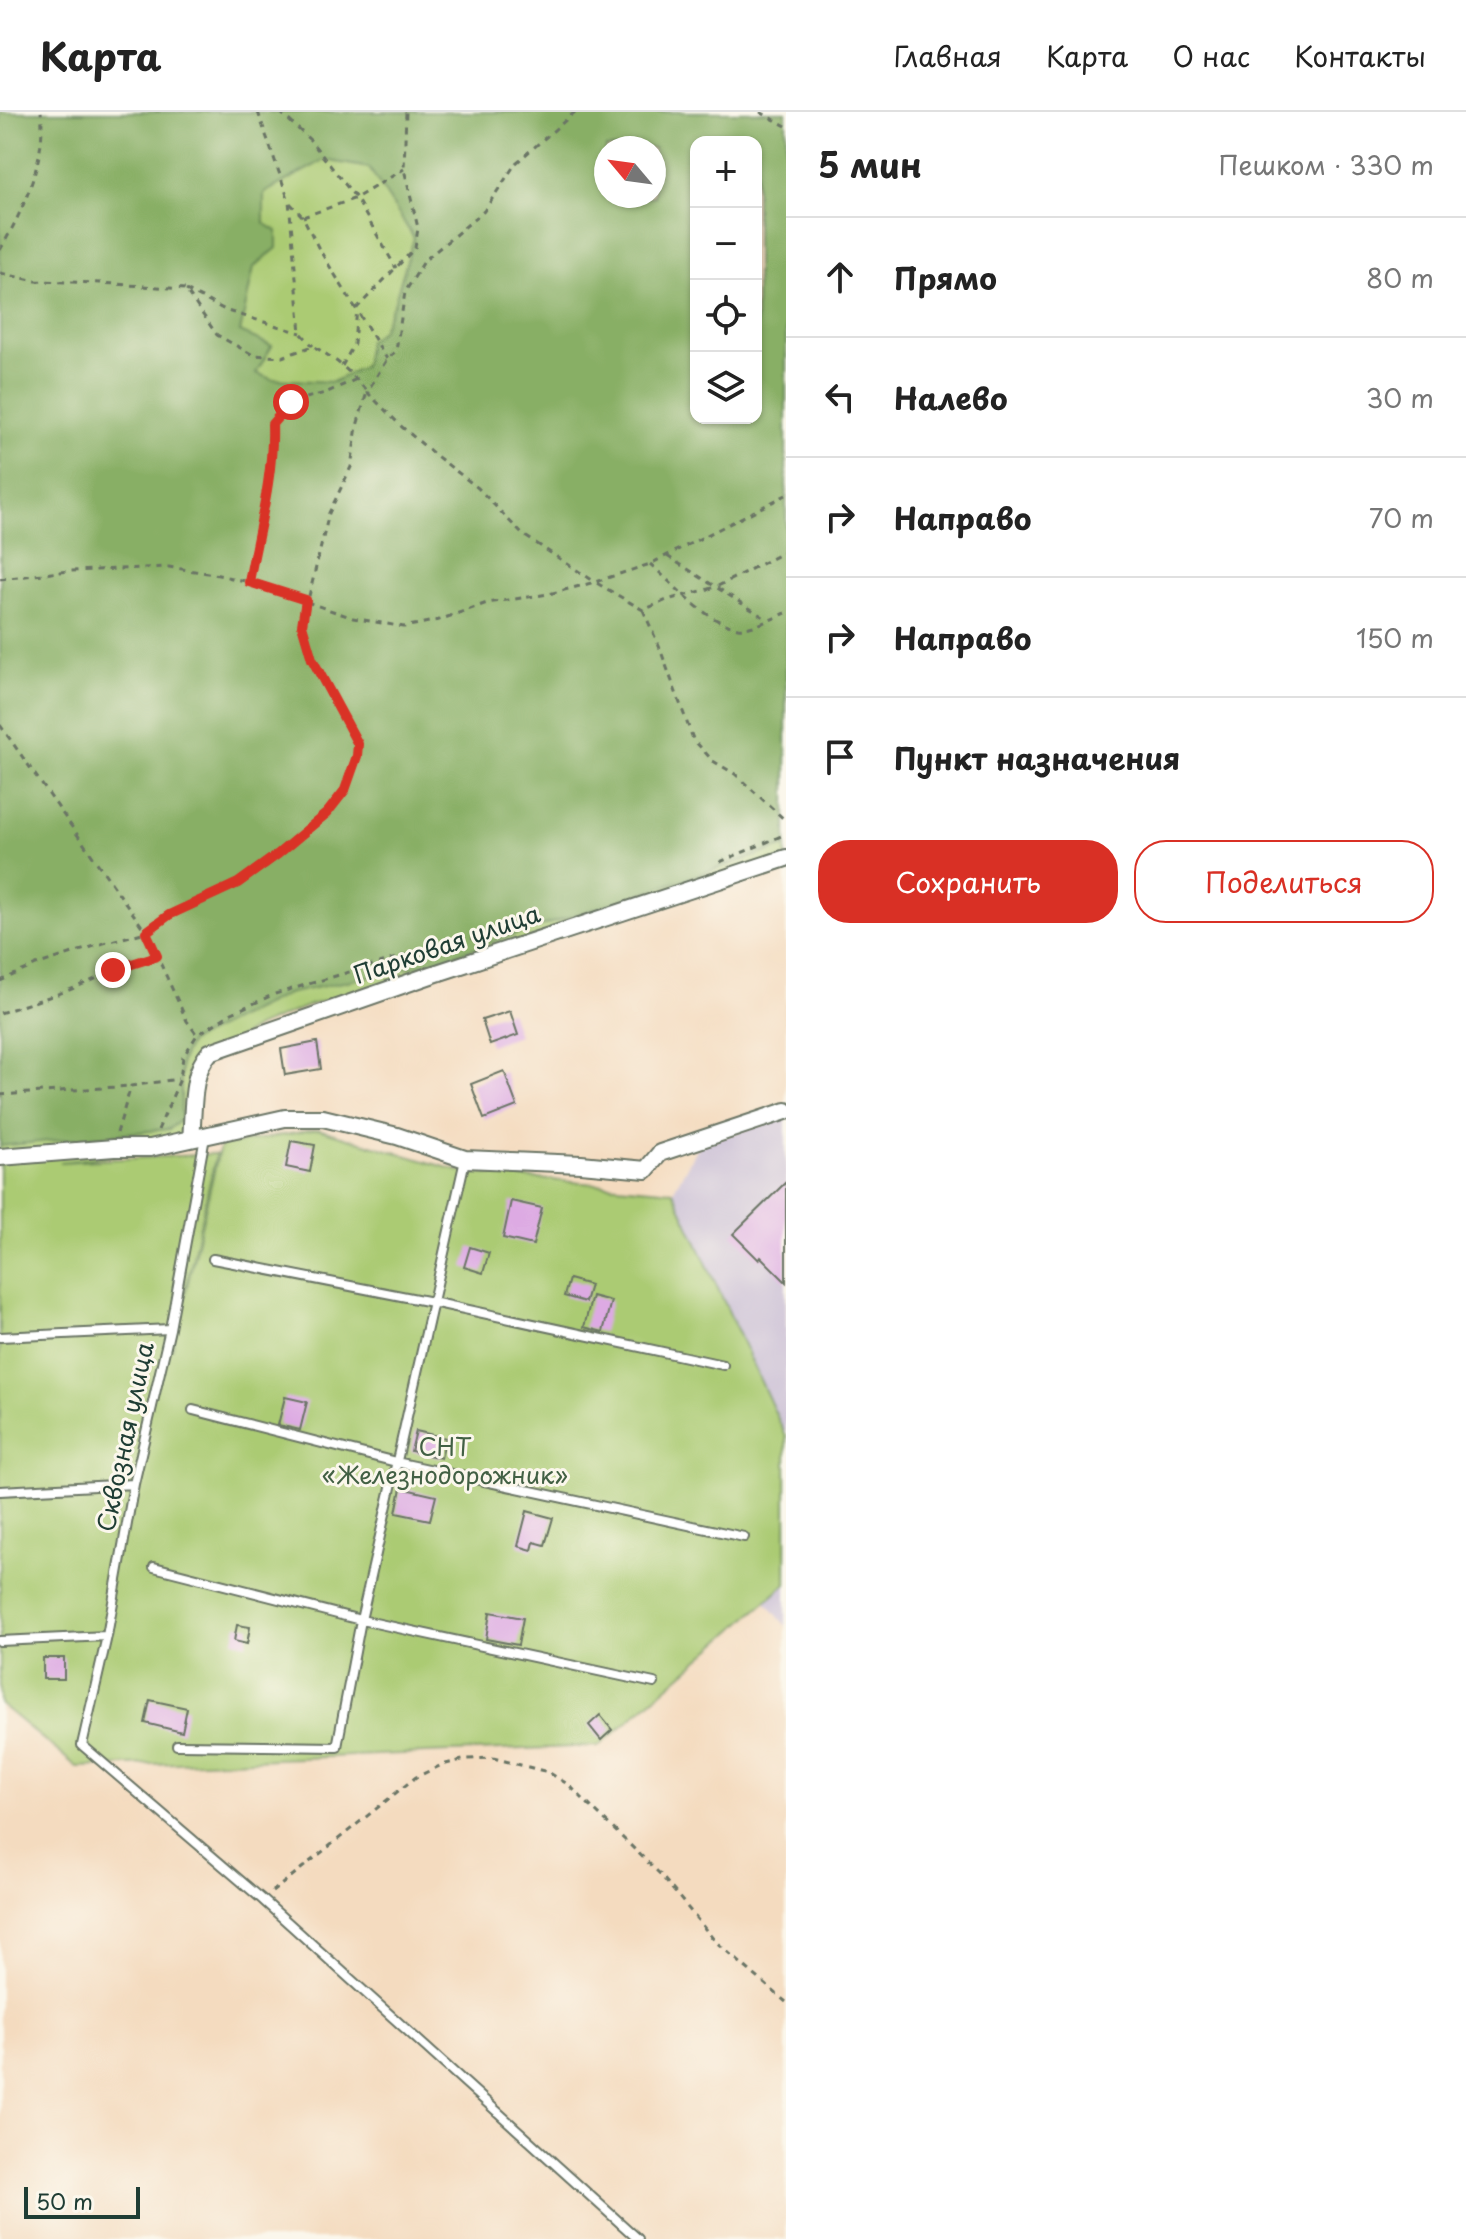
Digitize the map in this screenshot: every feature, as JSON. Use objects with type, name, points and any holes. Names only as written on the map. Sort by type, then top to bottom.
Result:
[{"type":"street","name":"Парковая улица","points":[[198,1138],[198,1072],[200,1063],[210,1052],[431,975],[786,858]]},
{"type":"street","points":[[0,1157],[150,1148],[285,1118],[323,1118],[397,1136],[465,1159],[646,1170],[660,1153],[786,1111]]},
{"type":"lane","name":"Сквозная улица","points":[[198,1138],[170,1329],[134,1484],[107,1636],[82,1745],[263,1900]]},
{"type":"lane","points":[[177,1745],[337,1747],[361,1620],[465,1159]]},
{"type":"lane","points":[[213,1259],[432,1302],[723,1365]]},
{"type":"lane","points":[[0,1337],[170,1329]]},
{"type":"lane","points":[[193,1410],[396,1462],[744,1537]]},
{"type":"lane","points":[[0,1491],[134,1484]]},
{"type":"lane","points":[[154,1567],[361,1620],[654,1683]]},
{"type":"lane","points":[[0,1641],[107,1636]]},
{"type":"lane","points":[[263,1900],[638,2239]]},
{"type":"path","points":[[0,250],[16,223],[34,174],[43,130],[41,112]]},
{"type":"path","points":[[258,112],[289,201],[301,333]]},
{"type":"path","points":[[280,112],[310,140],[356,198],[396,268]]},
{"type":"path","points":[[342,366],[354,344],[357,308],[415,248],[418,228],[404,169],[406,112]]},
{"type":"path","points":[[0,981],[36,965],[146,932],[169,915],[238,883],[327,813],[345,790],[358,744],[312,659],[302,625],[329,513],[351,467],[357,426],[367,392],[387,359],[396,351],[405,292],[425,260],[484,211],[516,163],[575,112]]},
{"type":"path","points":[[760,112],[786,126]]},
{"type":"path","points":[[303,217],[356,198],[404,169]]},
{"type":"path","points":[[289,201],[303,217],[319,249],[387,359]]},
{"type":"path","points":[[0,273],[36,281],[185,289],[227,311],[301,333],[313,346],[357,379],[412,436],[478,488],[522,534],[643,610],[693,739],[713,761],[735,774],[786,821]]},
{"type":"path","points":[[185,289],[217,335],[253,355],[282,357],[313,346]]},
{"type":"path","points":[[249,582],[267,483],[272,424],[291,402],[325,393],[357,379]]},
{"type":"path","points":[[0,579],[69,571],[169,567],[249,582],[353,618],[404,627],[439,620],[487,603],[549,594],[650,564],[786,495]]},
{"type":"path","points":[[643,610],[716,587],[786,551]]},
{"type":"path","points":[[667,556],[770,621]]},
{"type":"path","points":[[650,564],[684,596],[719,620],[740,629],[786,613]]},
{"type":"path","points":[[0,725],[146,932],[187,1021],[197,1035]]},
{"type":"path","points":[[0,1013],[157,956]]},
{"type":"path","points":[[0,1095],[131,1086],[180,1079]]},
{"type":"path","points":[[114,1148],[131,1086]]},
{"type":"path","points":[[263,1900],[416,1777],[442,1765],[466,1759],[493,1758],[548,1772],[569,1785],[660,1874],[715,1941],[786,2002]]},
{"type":"shaded area","points":[[786,1117],[786,1436],[673,1191],[699,1145]]},
{"type":"shaded area","points":[[786,1584],[786,1626],[766,1602]]},
{"type":"green space","name":"СНТ «Железнодорожник»","points":[[0,112],[786,112],[786,858],[310,1005],[257,1027],[187,1071],[191,1126],[179,1141],[159,1150],[60,1162],[216,1154],[172,1350],[220,1146],[318,1129],[462,1172],[673,1191],[786,1436],[786,1584],[599,1746],[77,1767],[0,1704]]},
{"type":"green space","points":[[0,112],[786,112],[786,846],[426,964],[287,994],[190,1042],[181,1061],[181,1120],[169,1129],[0,1146]],"holes":[[[324,160],[369,168],[414,238],[394,303],[381,331],[368,341],[364,366],[333,382],[271,379],[256,373],[272,346],[240,332],[254,267],[277,248],[277,231],[264,223],[264,193]]]},
{"type":"building","points":[[510,1011],[518,1035],[490,1045],[482,1020]]},
{"type":"building","points":[[317,1042],[321,1069],[285,1075],[281,1049]]},
{"type":"building","points":[[504,1071],[517,1106],[484,1119],[471,1084]]},
{"type":"building","points":[[291,1141],[315,1145],[310,1172],[286,1167]]},
{"type":"building","points":[[786,1182],[786,1282],[733,1234]]},
{"type":"building","points":[[511,1201],[542,1208],[533,1245],[503,1238]]},
{"type":"building","points":[[470,1247],[489,1253],[483,1273],[464,1267]]},
{"type":"building","points":[[569,1279],[590,1285],[585,1302],[564,1296]]},
{"type":"building","points":[[592,1296],[611,1301],[603,1332],[584,1327]]},
{"type":"building","points":[[285,1397],[307,1402],[300,1430],[278,1425]]},
{"type":"building","points":[[416,1431],[446,1438],[441,1458],[411,1451]]},
{"type":"building","points":[[401,1488],[436,1496],[430,1520],[396,1513]]},
{"type":"building","points":[[527,1511],[553,1518],[545,1545],[534,1542],[532,1550],[518,1546]]},
{"type":"building","points":[[490,1612],[523,1618],[518,1645],[486,1639]]},
{"type":"building","points":[[237,1625],[250,1627],[247,1644],[234,1641]]},
{"type":"building","points":[[43,1658],[64,1658],[64,1679],[43,1679]]},
{"type":"building","points":[[150,1700],[187,1708],[182,1732],[145,1723]]},
{"type":"building","points":[[600,1715],[612,1730],[601,1740],[589,1725]]},
{"type":"route","points":[[113,970],[157,956],[146,932],[169,915],[238,883],[327,813],[345,790],[357,756],[358,744],[312,659],[302,625],[306,600],[249,582],[267,483],[272,424],[291,402]]}]
